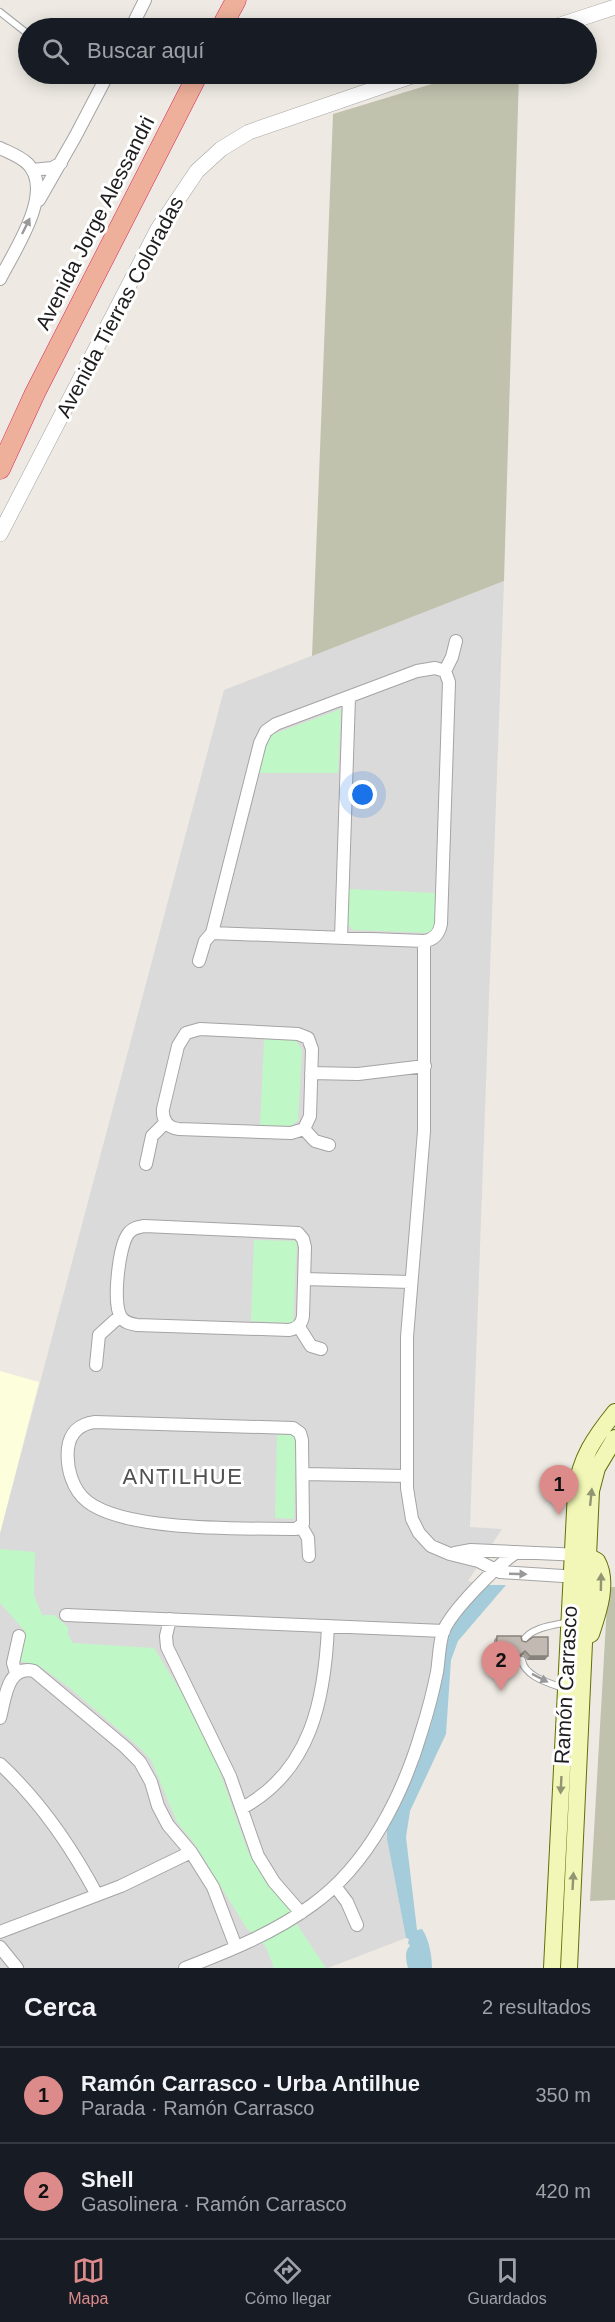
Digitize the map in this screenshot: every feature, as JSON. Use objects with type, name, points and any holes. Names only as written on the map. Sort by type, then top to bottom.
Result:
[{"type":"highway","points":[[226,18],[236,0]]},
{"type":"highway","name":"Avenida Jorge Alessandri","points":[[0,469],[35,393],[193,84]]},
{"type":"highway","name":"Avenida Jorge Alessandri","points":[[0,440],[35,393]]},
{"type":"main road","name":"Ramón Carrasco","points":[[569,1968],[584,1655],[581,1555],[576,1491],[582,1464],[591,1444],[615,1412]]},
{"type":"main road","name":"Ramón Carrasco","points":[[581,1555],[594,1479],[603,1457],[615,1438]]},
{"type":"main road","points":[[581,1555],[594,1558],[600,1565],[602,1587],[595,1622],[584,1655]]},
{"type":"main road","name":"Ramón Carrasco","points":[[552,1968],[570,1622],[580,1577]]},
{"type":"street","points":[[135,18],[145,0]]},
{"type":"street","points":[[581,18],[615,7]]},
{"type":"street","points":[[0,279],[35,206],[61,163],[103,84]]},
{"type":"street","name":"Avenida Tierras Coloradas","points":[[0,534],[158,229],[197,171],[221,149],[249,132],[389,84]]},
{"type":"street","points":[[0,148],[18,156],[32,170],[38,182],[35,206]]},
{"type":"street","points":[[32,170],[52,168],[61,163]]},
{"type":"street","points":[[445,671],[456,641]]},
{"type":"street","points":[[199,961],[205,941],[212,933],[262,737],[276,724],[426,669],[439,668],[445,671],[449,682],[441,924],[435,937],[423,941],[212,933]]},
{"type":"street","points":[[341,938],[349,697]]},
{"type":"street","points":[[423,941],[425,1066],[423,1162],[407,1337],[408,1500],[415,1526],[431,1546],[450,1554],[471,1555],[495,1551],[581,1555]]},
{"type":"street","points":[[200,1029],[303,1035],[312,1045],[310,1116],[304,1129],[291,1133],[179,1129],[166,1122],[163,1109],[178,1046],[182,1037],[190,1031],[200,1029]]},
{"type":"street","points":[[311,1073],[358,1074],[425,1066]]},
{"type":"street","points":[[146,1164],[152,1136],[166,1122]]},
{"type":"street","points":[[304,1129],[315,1141],[329,1145]]},
{"type":"street","points":[[138,1227],[294,1232],[301,1236],[305,1243],[303,1316],[298,1327],[289,1330],[137,1325],[128,1323],[120,1316],[118,1281],[122,1251],[129,1233],[138,1227]]},
{"type":"street","points":[[304,1279],[411,1282]]},
{"type":"street","points":[[96,1365],[99,1335],[120,1316]]},
{"type":"street","points":[[298,1327],[308,1343],[314,1348],[321,1349]]},
{"type":"street","points":[[94,1422],[289,1428],[297,1431],[301,1437],[303,1474],[304,1521],[301,1526],[293,1529],[166,1525],[110,1513],[88,1502],[77,1489],[68,1466],[68,1446],[80,1426],[94,1422]]},
{"type":"street","points":[[303,1474],[407,1476]]},
{"type":"street","points":[[301,1526],[308,1538],[309,1556]]},
{"type":"street","points":[[494,1570],[490,1558],[495,1551]]},
{"type":"street","points":[[186,1968],[236,1947],[301,1913],[335,1886],[361,1856],[393,1802],[413,1758],[429,1706],[444,1631],[453,1617],[494,1570],[517,1552]]},
{"type":"street","points":[[471,1555],[494,1570],[509,1574],[580,1577]]},
{"type":"street","points":[[66,1615],[444,1631]]},
{"type":"street","points":[[171,1619],[165,1636],[167,1647],[230,1776],[252,1842],[266,1871],[301,1913]]},
{"type":"street","points":[[242,1808],[278,1783],[304,1744],[322,1693],[328,1626]]},
{"type":"street","points":[[16,1673],[13,1663],[19,1636]]},
{"type":"street","points":[[0,1718],[10,1681],[16,1673],[29,1670],[38,1674],[133,1754],[148,1776],[158,1806],[168,1825],[191,1852],[215,1893],[236,1947]]},
{"type":"street","points":[[0,1764],[47,1815],[66,1840],[97,1895]]},
{"type":"street","points":[[0,1932],[146,1875],[191,1852]]},
{"type":"street","points":[[335,1886],[347,1902],[357,1925]]},
{"type":"street","points":[[0,1947],[18,1968]]},
{"type":"lane","points":[[0,12],[18,26]]},
{"type":"lane","points":[[523,1641],[525,1636],[533,1632],[570,1622]]},
{"type":"lane","points":[[522,1659],[522,1665],[529,1672],[566,1689]]},
{"type":"shaded area","points":[[432,84],[519,84],[504,581],[312,656],[333,114]]},
{"type":"shaded area","points":[[504,581],[470,1527],[502,1529],[468,1581],[487,1585],[442,1658],[431,1725],[387,1825],[387,1839],[406,1938],[328,1968],[0,1968],[0,1533],[224,690]]},
{"type":"shaded area","points":[[0,1371],[39,1382],[0,1533]]},
{"type":"shaded area","points":[[608,1587],[615,1587],[615,1900],[590,1901]]},
{"type":"green space","points":[[341,709],[338,773],[258,773],[268,736]]},
{"type":"green space","points":[[349,889],[436,893],[434,933],[352,930],[347,922]]},
{"type":"green space","points":[[264,1039],[295,1040],[302,1049],[298,1120],[292,1126],[260,1125]]},
{"type":"green space","points":[[254,1240],[297,1241],[293,1323],[251,1321]]},
{"type":"green space","points":[[277,1435],[297,1435],[294,1519],[275,1518]]},
{"type":"green space","points":[[0,1549],[35,1552],[34,1595],[42,1615],[54,1615],[68,1627],[68,1635],[73,1643],[154,1648],[181,1692],[217,1764],[249,1854],[285,1900],[298,1926],[326,1968],[274,1968],[265,1945],[247,1929],[194,1843],[177,1822],[151,1760],[70,1688],[41,1667],[20,1661],[24,1630],[0,1603]]},
{"type":"water","points":[[487,1585],[506,1585],[458,1641],[451,1660],[446,1734],[410,1811],[406,1837],[417,1930],[422,1929],[427,1938],[432,1968],[408,1968],[406,1956],[410,1946],[409,1939],[406,1938],[387,1839],[387,1825],[431,1725],[447,1638],[454,1623]]},
{"type":"building","points":[[497,1636],[521,1636],[522,1641],[526,1642],[533,1637],[548,1637],[548,1656],[530,1656],[525,1651],[520,1655],[496,1655]]},
{"type":"place","name":"Ramón Carrasco - Urba Antilhue","points":[[559,1515]]},
{"type":"place","name":"Shell","points":[[501,1691]]},
{"type":"district","name":"ANTILHUE","points":[[183,1476]]}]
